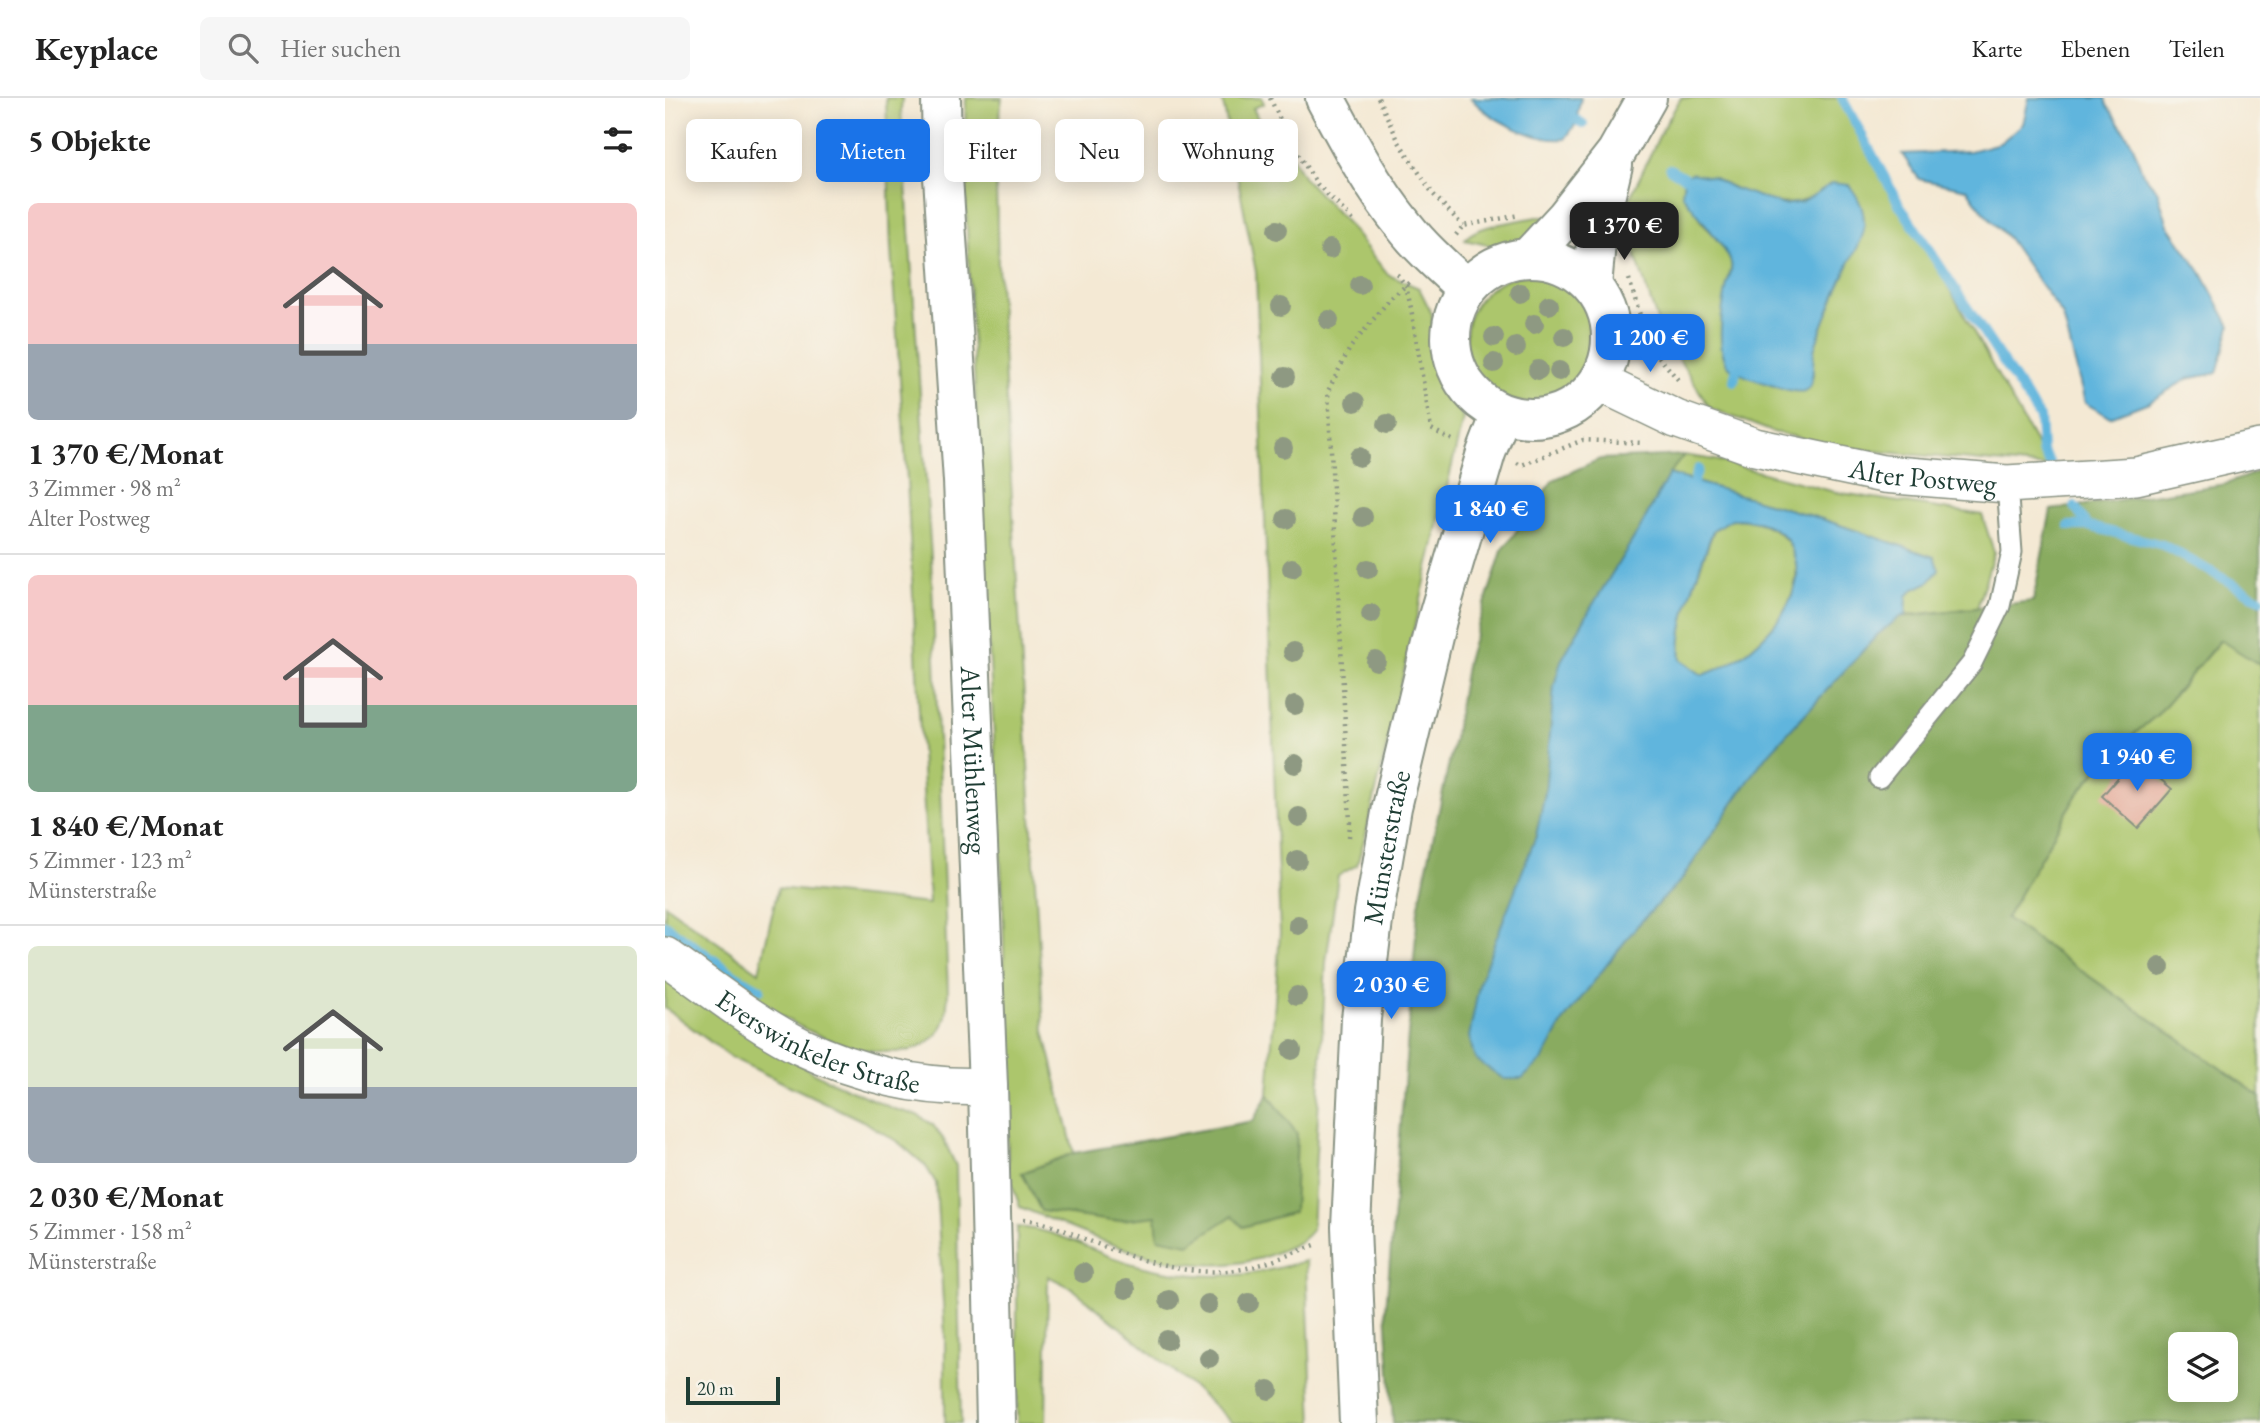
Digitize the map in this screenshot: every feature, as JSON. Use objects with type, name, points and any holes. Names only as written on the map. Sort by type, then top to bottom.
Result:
[{"type":"main road","name":"Alter Mühlenweg","points":[[941,98],[942,162],[964,495],[988,1086],[996,1423]]},
{"type":"main road","points":[[1325,98],[1362,166],[1405,227],[1435,260],[1467,289]]},
{"type":"main road","points":[[1528,258],[1581,225],[1616,153],[1647,98]]},
{"type":"main road","points":[[1581,225],[1592,286]]},
{"type":"main road","points":[[1528,258],[1552,261],[1574,270],[1592,286],[1605,308],[1611,333],[1609,358],[1599,382],[1580,402],[1556,415],[1529,419],[1501,414],[1471,392],[1463,382],[1453,359],[1450,335],[1455,310],[1467,289],[1484,272],[1505,262],[1528,258]]},
{"type":"main road","name":"Münsterstraße","points":[[1359,1423],[1351,1227],[1361,1019],[1374,912],[1392,807],[1437,621],[1486,453],[1501,414]]},
{"type":"street","name":"Alter Postweg","points":[[1599,382],[1676,419],[1755,447],[1883,474],[2007,484],[2136,475],[2260,448]]},
{"type":"street","name":"Everswinkeler Straße","points":[[665,956],[798,1045],[844,1065],[914,1082],[966,1087],[988,1086]]},
{"type":"lane","points":[[1879,778],[1972,663],[2000,606],[2012,552],[2007,484]]},
{"type":"path","points":[[1270,98],[1291,143],[1317,184],[1357,225]]},
{"type":"path","points":[[1378,98],[1399,142],[1433,194],[1463,226]]},
{"type":"path","points":[[1347,850],[1350,823],[1328,391],[1350,348],[1390,299],[1406,286],[1435,260],[1463,226],[1545,210],[1618,242],[1649,345],[1684,388],[1670,444],[1583,440],[1522,465],[1460,444],[1431,429],[1406,286],[1389,265]]},
{"type":"path","points":[[992,1215],[1031,1219],[1098,1245],[1171,1267],[1208,1271],[1246,1268],[1320,1243],[1321,1256]]},
{"type":"green space","points":[[886,98],[902,98],[902,119],[887,119]]},
{"type":"green space","points":[[966,98],[1002,98],[999,119],[965,119]]},
{"type":"green space","points":[[1222,98],[1262,98],[1264,104],[1253,108],[1258,119],[1226,119]]},
{"type":"green space","points":[[1681,98],[1843,98],[2049,467],[1852,449],[1773,432],[1710,408],[1660,329],[1622,215],[1662,130]],"holes":[[[1712,177],[1744,193],[1782,203],[1803,201],[1832,184],[1835,294],[1813,350],[1813,377],[1789,390],[1732,369],[1726,289],[1732,265],[1725,249],[1699,219]]]},
{"type":"green space","points":[[1298,167],[1304,178],[1346,222],[1388,275],[1419,288],[1432,314],[1435,367],[1463,418],[1367,830],[1357,865],[1338,876],[1326,962],[1312,1230],[1295,1244],[1250,1261],[1216,1265],[1183,1262],[1149,1256],[1082,1233],[1020,1207],[1008,1172],[1003,901],[965,182],[996,182],[998,266],[1044,1031],[1074,1153],[1022,1173],[1112,1221],[1156,1216],[1297,1134],[1268,1094],[1280,933],[1256,272],[1238,182],[1298,182]]},
{"type":"green space","points":[[889,182],[906,182],[931,557],[948,993],[945,1020],[939,1032],[924,1045],[905,1051],[874,1051],[842,1044],[810,1031],[747,995],[665,936],[665,905],[759,972],[778,888],[929,904],[907,480]]},
{"type":"green space","points":[[1545,217],[1525,241],[1492,246],[1465,240],[1487,227]]},
{"type":"green space","points":[[1530,275],[1554,280],[1575,294],[1589,315],[1594,339],[1589,363],[1575,384],[1554,398],[1530,403],[1506,398],[1485,384],[1471,363],[1466,339],[1471,315],[1485,294],[1506,280]]},
{"type":"green space","points":[[1684,455],[1715,460],[1835,492],[1982,515],[1994,552],[1977,608],[1906,615],[1907,596],[1914,589],[1929,582],[1939,570],[1934,557],[1822,519],[1669,474]]},
{"type":"green space","points":[[1684,455],[1669,474],[1561,661],[1545,793],[1536,836],[1478,990],[1543,1059],[1564,1020],[1637,926],[1681,880],[1762,761],[1877,635],[1900,617],[2033,601],[2051,510],[2226,484],[2260,471],[2260,665],[2220,640],[2158,714],[2110,754],[2076,796],[2006,918],[2260,1096],[2260,1423],[1393,1423],[1386,1309],[1418,910],[1454,739],[1467,660],[1502,551],[1553,480],[1600,459]]},
{"type":"green space","points":[[1732,519],[1757,522],[1775,530],[1788,542],[1795,557],[1796,575],[1792,593],[1783,612],[1769,631],[1738,658],[1702,675],[1681,660],[1682,629],[1691,594],[1714,530]]},
{"type":"green space","points":[[2221,640],[2260,665],[2260,1096],[2006,918],[2076,796],[2110,754],[2158,714]]},
{"type":"green space","points":[[665,974],[764,1044],[826,1079],[894,1109],[917,1115],[933,1125],[944,1140],[956,1166],[961,1423],[945,1423],[945,1337],[936,1183],[925,1165],[898,1142],[863,1121],[732,1058],[665,1008]]},
{"type":"green space","points":[[1268,1094],[1297,1134],[1294,1212],[1243,1227],[1232,1216],[1189,1244],[1158,1238],[1156,1216],[1112,1221],[1041,1211],[1022,1173],[1074,1153],[1253,1121]]},
{"type":"green space","points":[[1017,1227],[1055,1235],[1130,1263],[1180,1274],[1248,1274],[1306,1261],[1313,1423],[1233,1423],[1072,1288],[1048,1276],[1046,1423],[1017,1423]]},
{"type":"water","points":[[1471,98],[1581,98],[1575,125],[1565,139],[1553,139],[1514,128],[1490,114]]},
{"type":"water","points":[[2029,98],[2105,98],[2132,143],[2143,174],[2157,190],[2168,225],[2201,272],[2230,326],[2217,373],[2187,379],[2149,402],[2110,417],[2085,403],[2063,316],[2008,238],[1983,212],[1967,189],[1919,179],[1902,154],[1970,151],[2000,143],[2023,124]]},
{"type":"water","points":[[1691,173],[1712,177],[1733,188],[1784,205],[1803,202],[1832,183],[1849,185],[1859,200],[1864,217],[1863,234],[1822,327],[1814,352],[1811,384],[1804,391],[1780,388],[1757,380],[1733,370],[1727,364],[1723,355],[1721,332],[1731,263],[1717,239],[1682,194],[1684,177]]},
{"type":"water","points":[[1669,474],[1822,519],[1934,557],[1939,570],[1929,582],[1914,589],[1907,596],[1906,615],[1877,635],[1762,761],[1681,880],[1637,926],[1564,1020],[1543,1059],[1522,1079],[1504,1079],[1475,1059],[1469,1037],[1480,980],[1536,836],[1545,793],[1554,686],[1561,661]],"holes":[[[1732,519],[1766,525],[1787,540],[1796,561],[1796,584],[1782,614],[1759,641],[1732,662],[1702,675],[1681,660],[1680,645],[1686,612],[1713,530]]]},
{"type":"building","points":[[2135,758],[2172,789],[2138,828],[2102,796]]},
{"type":"waterway","points":[[1842,98],[1899,204],[2040,418],[2042,451],[2049,462]]},
{"type":"waterway","points":[[1577,120],[1583,124]]},
{"type":"waterway","points":[[1670,169],[1684,177]]},
{"type":"waterway","points":[[1734,381],[1736,371]]},
{"type":"waterway","points":[[1694,480],[1698,469]]},
{"type":"waterway","points":[[2075,507],[2088,526],[2163,545],[2260,599]]},
{"type":"waterway","points":[[2069,526],[2088,526]]},
{"type":"waterway","points":[[665,925],[735,975],[760,989]]}]
